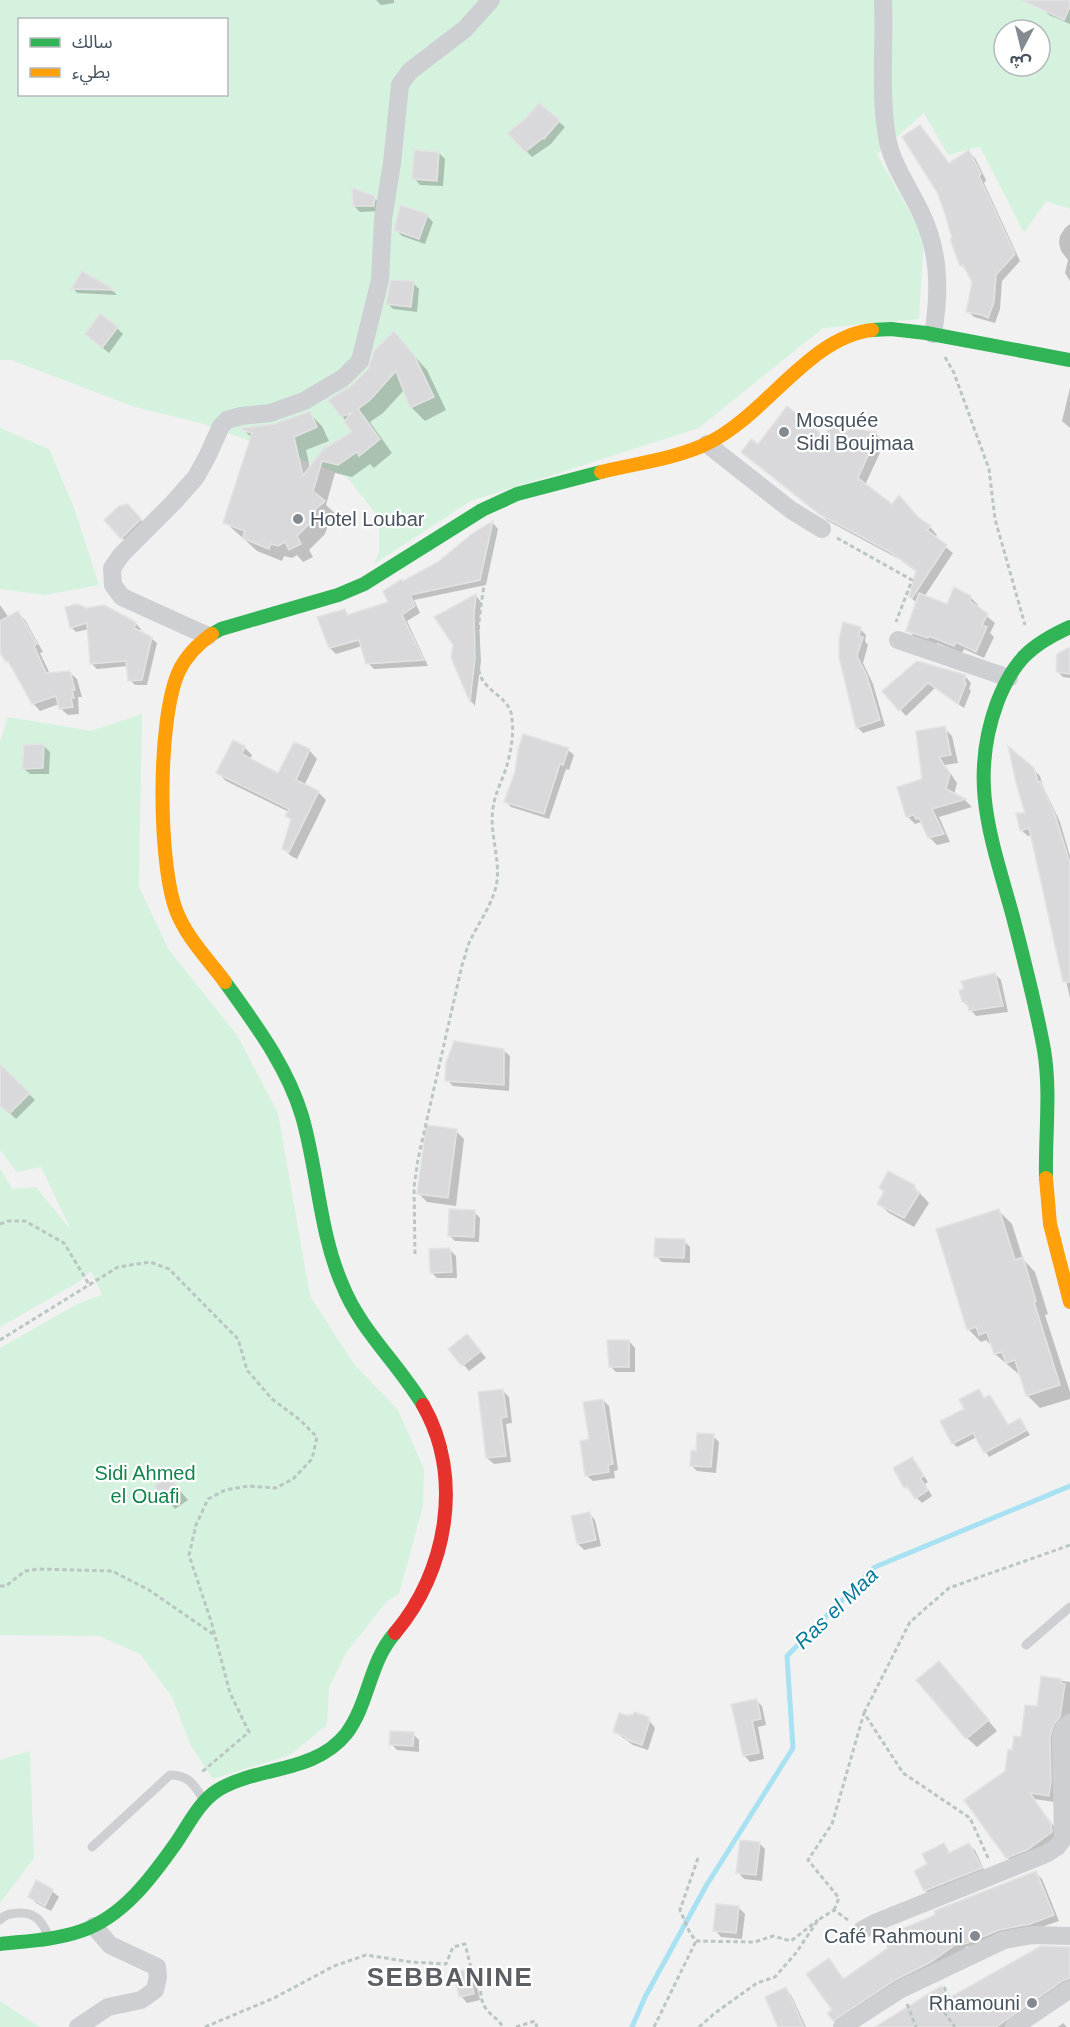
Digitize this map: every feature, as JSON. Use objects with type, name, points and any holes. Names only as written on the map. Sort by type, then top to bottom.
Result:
[{"type":"street","points":[[208,636],[122,597],[113,585],[112,568],[122,554],[196,477],[221,426],[227,420],[270,413],[304,401],[343,378],[360,361],[380,280],[383,219],[392,164],[400,85],[410,71],[465,29],[491,0]]},
{"type":"street","points":[[884,0],[887,135],[892,158],[930,232],[938,293],[936,335]]},
{"type":"street","points":[[0,1944],[85,1930],[110,1917],[131,1897],[214,1791],[232,1782],[288,1768],[320,1756],[339,1743],[356,1720],[369,1688],[376,1661],[424,1588],[436,1559],[445,1518],[447,1484],[442,1450],[425,1408],[359,1318],[339,1280],[327,1237],[308,1140],[294,1093],[270,1049],[186,929],[178,915],[169,888],[164,856],[163,757],[166,720],[176,678],[187,657],[208,636],[221,629],[338,595],[364,584],[482,510],[516,494],[676,454],[707,444],[742,422],[783,383],[835,340],[850,333],[887,329],[936,335],[1070,360]]},
{"type":"street","points":[[707,444],[791,510],[822,529]]},
{"type":"street","points":[[1070,627],[1031,647],[1019,661],[1009,678],[989,727],[983,758],[983,789],[990,829],[1044,1052],[1047,1084],[1046,1179],[1070,1302]]},
{"type":"street","points":[[898,640],[1009,678]]},
{"type":"street","points":[[862,1930],[1046,1854],[1057,1847],[1063,1839],[1061,1737],[1064,1728],[1070,1723]]},
{"type":"street","points":[[78,2027],[108,2007],[141,2000],[155,1990],[158,1977],[157,1967],[110,1945],[94,1926]]},
{"type":"street","points":[[842,2027],[901,1989],[1004,1940],[1033,1935],[1070,1936]]},
{"type":"street","points":[[1014,2027],[1070,1989]]},
{"type":"lane","points":[[1026,1645],[1070,1607]]},
{"type":"lane","points":[[92,1846],[170,1775],[191,1782],[204,1801]]},
{"type":"lane","points":[[0,1920],[9,1914],[30,1913],[40,1919],[49,1937]]},
{"type":"path","points":[[936,335],[954,373],[989,469],[998,534],[1031,647]]},
{"type":"path","points":[[415,1254],[414,1187],[426,1118],[462,965],[497,882],[493,808],[508,764],[512,718],[506,702],[481,677],[478,649],[481,608],[499,502]]},
{"type":"path","points":[[822,529],[912,580],[894,627],[898,640]]},
{"type":"path","points":[[0,1224],[8,1221],[24,1221],[64,1243],[90,1286]]},
{"type":"path","points":[[0,1340],[118,1267],[150,1262],[168,1269],[238,1339],[247,1370],[272,1399],[300,1420],[317,1437],[312,1459],[293,1479],[276,1488],[248,1486],[225,1490],[208,1499],[196,1525],[189,1555],[215,1635],[230,1693],[249,1732],[203,1771]]},
{"type":"path","points":[[696,1941],[755,1942],[773,1936],[790,1941],[834,1910],[839,1898],[808,1860],[832,1824],[864,1713],[910,1622],[949,1588],[1070,1545]]},
{"type":"path","points":[[0,1586],[6,1586],[24,1571],[39,1569],[112,1571],[148,1590],[215,1635]]},
{"type":"path","points":[[864,1713],[903,1773],[970,1818],[996,1875]]},
{"type":"path","points":[[696,1941],[680,1910],[698,1858]]},
{"type":"path","points":[[834,1910],[862,1930]]},
{"type":"path","points":[[699,2027],[757,1983],[775,1977],[796,1953],[818,1920]]},
{"type":"path","points":[[654,2027],[696,1941]]},
{"type":"path","points":[[205,2027],[274,1998],[334,1966],[366,1955],[411,1962],[446,1964],[453,1947],[465,1944],[472,1972],[482,1972],[480,1998],[487,2011],[497,2018],[503,2027]]},
{"type":"path","points":[[941,1968],[942,1984],[950,2000],[942,2009],[956,2027]]},
{"type":"path","points":[[901,1989],[916,2027]]},
{"type":"path","points":[[516,2027],[535,2021],[537,2027]]},
{"type":"green space","points":[[0,0],[1070,0],[1070,209],[1046,201],[1024,233],[980,147],[948,155],[924,113],[877,154],[924,237],[919,319],[823,328],[699,428],[471,501],[374,564],[379,552],[379,518],[346,476],[200,423],[135,407],[11,360],[0,360]]},
{"type":"green space","points":[[0,428],[49,449],[75,510],[99,585],[45,595],[0,589]]},
{"type":"green space","name":"Sidi Ahmed el Ouafi","points":[[142,714],[139,887],[169,950],[237,1035],[278,1113],[310,1296],[354,1364],[398,1410],[424,1469],[423,1506],[399,1594],[387,1601],[346,1653],[329,1688],[327,1725],[290,1755],[213,1779],[191,1746],[172,1697],[140,1654],[99,1636],[0,1635],[0,1348],[77,1304],[102,1295],[91,1271],[77,1283],[0,1327],[0,1168],[12,1189],[36,1187],[71,1230],[41,1167],[17,1172],[0,1150],[0,742],[8,717],[91,731]]},
{"type":"green space","points":[[30,1751],[34,1858],[0,1903],[0,1760]]},
{"type":"green space","points":[[0,2001],[40,2027],[0,2027]]},
{"type":"building","points":[[1022,0],[1070,0],[1070,7],[1064,20]]},
{"type":"building","points":[[539,103],[560,120],[544,139],[525,152],[507,133],[526,118]]},
{"type":"building","points":[[920,125],[949,163],[969,150],[1015,254],[996,275],[994,302],[988,318],[966,312],[972,282],[963,265],[960,266],[937,192],[902,137]]},
{"type":"building","points":[[414,150],[439,152],[437,181],[412,179]]},
{"type":"building","points":[[352,188],[375,196],[374,206],[353,206]]},
{"type":"building","points":[[400,205],[428,214],[419,239],[394,230]]},
{"type":"building","points":[[82,271],[115,290],[71,289]]},
{"type":"building","points":[[391,280],[414,281],[411,307],[386,304]]},
{"type":"building","points":[[100,313],[118,327],[102,348],[85,334]]},
{"type":"building","points":[[394,331],[414,355],[434,397],[410,408],[396,371],[370,400],[358,409],[380,439],[359,456],[357,452],[338,465],[322,461],[313,491],[325,501],[316,509],[313,520],[297,536],[301,544],[289,550],[285,542],[278,546],[271,544],[269,549],[242,538],[245,531],[223,523],[252,433],[242,428],[274,424],[310,411],[317,427],[294,437],[303,476],[325,446],[325,448],[352,432],[344,422],[351,413],[341,417],[328,400],[351,386],[368,369],[374,351]]},
{"type":"building","points":[[787,406],[824,436],[834,421],[847,431],[850,428],[876,432],[858,478],[892,504],[899,495],[918,517],[931,526],[927,530],[947,545],[912,598],[909,597],[916,570],[890,552],[819,514],[741,452],[751,439],[758,444]]},
{"type":"building","points":[[128,504],[141,519],[121,539],[104,520],[119,506]]},
{"type":"building","points":[[493,521],[480,580],[410,595],[415,606],[402,615],[424,660],[366,664],[359,640],[329,648],[317,617],[345,609],[347,615],[388,602],[383,591],[438,562],[473,533]]},
{"type":"building","points":[[954,587],[971,596],[970,601],[988,614],[982,625],[987,627],[976,652],[956,642],[954,646],[929,636],[928,638],[906,631],[919,593],[947,604]]},
{"type":"building","points":[[476,594],[475,657],[470,702],[451,658],[453,645],[434,617]]},
{"type":"building","points":[[77,604],[87,608],[104,605],[136,622],[134,628],[152,637],[142,680],[128,681],[126,661],[90,664],[87,623],[70,628],[65,607]]},
{"type":"building","points":[[18,611],[37,644],[34,646],[46,673],[70,671],[75,690],[72,690],[74,698],[71,698],[73,707],[59,709],[56,696],[32,704],[8,661],[6,662],[0,653],[0,621]]},
{"type":"building","points":[[843,622],[861,627],[859,636],[863,637],[857,656],[867,676],[880,720],[856,728],[839,657],[839,640]]},
{"type":"building","points":[[1070,647],[1070,674],[1056,672],[1057,654]]},
{"type":"building","points":[[917,661],[966,675],[964,682],[966,683],[958,704],[928,683],[899,711],[882,691]]},
{"type":"building","points":[[945,726],[951,755],[939,757],[950,774],[946,789],[966,799],[932,809],[944,834],[928,838],[919,818],[916,819],[914,815],[906,817],[897,787],[922,779],[916,731]]},
{"type":"building","points":[[523,734],[569,748],[563,765],[560,764],[544,814],[504,802],[515,772]]},
{"type":"building","points":[[233,740],[245,746],[242,754],[278,773],[294,742],[310,749],[296,780],[319,791],[289,852],[282,849],[291,819],[285,816],[289,809],[216,773]]},
{"type":"building","points":[[44,744],[43,768],[22,769],[24,745]]},
{"type":"building","points":[[1008,746],[1034,768],[1038,782],[1040,781],[1055,815],[1070,863],[1070,982],[1063,982],[1029,828],[1020,831],[1016,813],[1025,813]]},
{"type":"building","points":[[995,973],[1003,1006],[969,1011],[967,1002],[962,1002],[959,990],[964,989],[961,981]]},
{"type":"building","points":[[454,1041],[504,1049],[504,1085],[445,1081],[446,1063]]},
{"type":"building","points":[[0,1064],[30,1093],[9,1114],[0,1106]]},
{"type":"building","points":[[426,1125],[457,1129],[448,1198],[417,1194]]},
{"type":"building","points":[[888,1171],[915,1185],[913,1189],[920,1192],[904,1218],[877,1204],[884,1191],[879,1188]]},
{"type":"building","points":[[449,1209],[475,1210],[474,1237],[448,1236]]},
{"type":"building","points":[[999,1209],[1015,1260],[1023,1257],[1036,1301],[1034,1302],[1060,1385],[1026,1396],[1015,1360],[1006,1363],[1002,1352],[994,1354],[987,1332],[979,1335],[976,1327],[967,1330],[936,1229]]},
{"type":"building","points":[[655,1238],[685,1239],[684,1258],[654,1257]]},
{"type":"building","points":[[450,1248],[452,1272],[430,1273],[429,1249]]},
{"type":"building","points":[[467,1334],[481,1351],[462,1366],[448,1349]]},
{"type":"building","points":[[607,1340],[629,1340],[629,1367],[609,1367]]},
{"type":"building","points":[[503,1389],[507,1417],[501,1418],[506,1456],[486,1458],[478,1392]]},
{"type":"building","points":[[979,1389],[984,1398],[990,1395],[1008,1425],[1020,1418],[1027,1430],[984,1453],[973,1433],[952,1444],[940,1421],[964,1409],[959,1399]]},
{"type":"building","points":[[603,1399],[613,1464],[608,1465],[609,1472],[585,1476],[580,1441],[589,1439],[583,1402]]},
{"type":"building","points":[[697,1433],[714,1434],[711,1467],[690,1466],[691,1450],[696,1451]]},
{"type":"building","points":[[912,1457],[924,1476],[920,1478],[928,1490],[915,1499],[907,1486],[904,1488],[893,1468]]},
{"type":"building","points":[[169,1476],[177,1486],[161,1497],[154,1486]]},
{"type":"building","points":[[590,1512],[596,1540],[577,1544],[571,1516]]},
{"type":"building","points":[[939,1661],[989,1720],[966,1739],[916,1680]]},
{"type":"building","points":[[1041,1676],[1061,1679],[1061,1683],[1065,1684],[1060,1717],[1054,1724],[1050,1737],[1049,1796],[1030,1793],[1051,1824],[1052,1832],[1027,1850],[1006,1858],[964,1800],[1005,1771],[1008,1749],[1012,1750],[1014,1736],[1021,1737],[1025,1705],[1037,1706]]},
{"type":"building","points":[[757,1699],[761,1719],[752,1721],[759,1753],[743,1756],[731,1704]]},
{"type":"building","points":[[634,1712],[649,1717],[648,1720],[650,1720],[642,1745],[613,1732],[619,1713],[629,1716]]},
{"type":"building","points":[[390,1731],[414,1732],[413,1746],[389,1745]]},
{"type":"building","points":[[740,1840],[760,1842],[756,1875],[736,1873]]},
{"type":"building","points":[[944,1843],[949,1853],[969,1843],[982,1868],[924,1891],[914,1871],[927,1864],[922,1854]]},
{"type":"building","points":[[1036,1871],[1054,1915],[1030,1924],[999,1930],[965,1944],[963,1939],[931,1962],[895,1980],[833,2021],[827,2013],[832,2010],[806,1974],[829,1958],[843,1979],[888,1948],[882,1937],[935,1915],[934,1911]]},
{"type":"building","points":[[36,1880],[53,1889],[45,1906],[28,1897]]},
{"type":"building","points":[[716,1904],[739,1906],[736,1933],[713,1931]]},
{"type":"building","points":[[1041,1946],[1070,1947],[1070,1978],[996,2027],[875,2027],[941,1986],[949,1998]]},
{"type":"building","points":[[469,1969],[474,1994],[459,1997],[454,1972]]},
{"type":"building","points":[[786,1987],[804,2027],[778,2027],[765,1997]]},
{"type":"waterway","name":"Ras el Maa","points":[[632,2027],[645,1997],[706,1886],[793,1748],[787,1656],[875,1567],[1070,1486]]},
{"type":"traffic: fast","points":[[872,330],[891,329],[926,333],[1070,360]]},
{"type":"traffic: fast","points":[[212,634],[221,629],[338,595],[364,584],[482,510],[517,494],[601,472]]},
{"type":"traffic: fast","points":[[1046,1178],[1047,1097],[1044,1050],[1026,966],[991,836],[986,811],[984,759],[988,732],[997,703],[1017,665],[1034,648],[1070,627]]},
{"type":"traffic: fast","points":[[225,982],[269,1046],[296,1098],[307,1137],[328,1243],[342,1284],[369,1331],[423,1405]]},
{"type":"traffic: fast","points":[[0,1944],[41,1940],[81,1931],[96,1925],[123,1906],[146,1882],[211,1795],[234,1782],[302,1763],[333,1747],[354,1722],[374,1670],[386,1644],[395,1633]]},
{"type":"traffic: slow","points":[[601,472],[670,457],[708,443],[749,415],[808,361],[828,347],[849,336],[872,330]]},
{"type":"traffic: slow","points":[[212,634],[185,660],[172,693],[164,755],[163,826],[170,888],[176,910],[191,939],[225,982]]},
{"type":"traffic: slow","points":[[1046,1178],[1050,1224],[1070,1302]]},
{"type":"traffic: jam","points":[[395,1633],[413,1609],[427,1582],[438,1553],[444,1523],[446,1493],[443,1462],[436,1433],[423,1405]]},
{"type":"place","name":"Mosquée Sidi Boujmaa","points":[[784,432]]},
{"type":"place","name":"Hotel Loubar","points":[[298,519]]},
{"type":"place","name":"Café Rahmouni","points":[[975,1936]]},
{"type":"place","name":"Rhamouni","points":[[1032,2003]]},
{"type":"district","name":"SEBBANINE","points":[[450,1977]]}]
